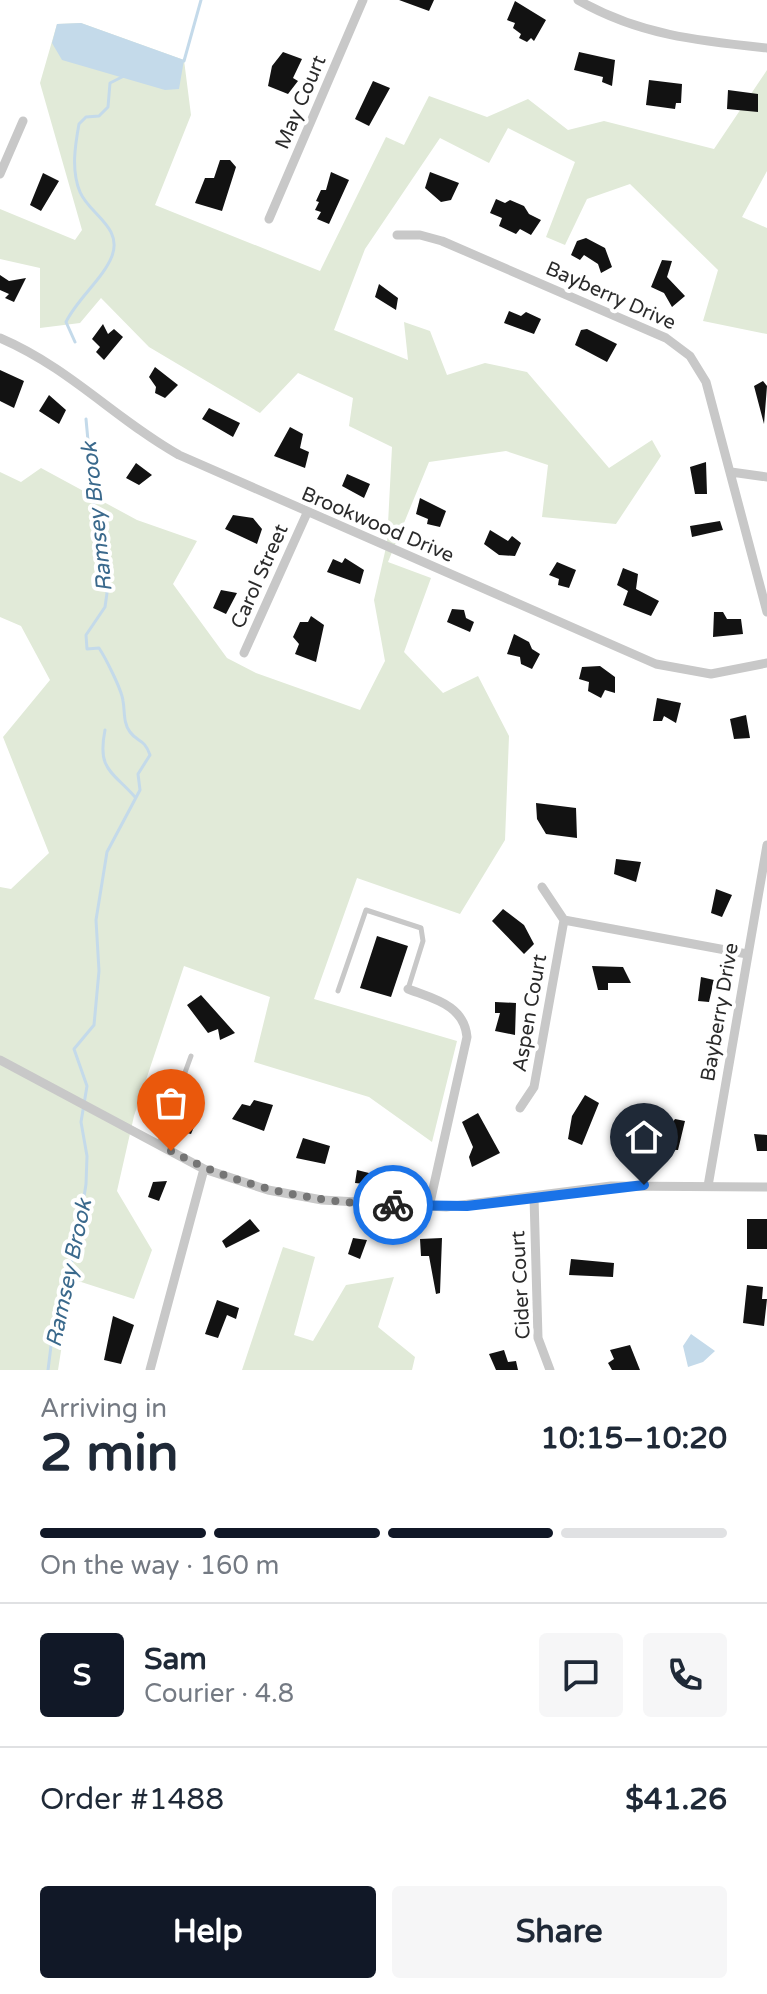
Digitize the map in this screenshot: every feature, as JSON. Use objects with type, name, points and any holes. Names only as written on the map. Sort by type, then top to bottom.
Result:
[{"type":"street","name":"May Court","points":[[269,219],[363,0]]},
{"type":"street","points":[[578,0],[621,22],[667,36],[767,48]]},
{"type":"street","points":[[0,174],[23,121]]},
{"type":"street","name":"Bayberry Drive","points":[[397,235],[420,235],[442,241],[678,345],[690,356],[706,382],[767,612]]},
{"type":"street","name":"Brookwood Drive","points":[[0,338],[81,382],[159,443],[307,513],[656,664],[711,674],[767,663]]},
{"type":"street","points":[[731,472],[767,477]]},
{"type":"street","name":"Carol Street","points":[[244,653],[307,513]]},
{"type":"street","name":"Bayberry Drive","points":[[708,1186],[767,845]]},
{"type":"street","points":[[542,887],[564,920],[747,954]]},
{"type":"street","name":"Aspen Court","points":[[520,1108],[534,1087],[564,920]]},
{"type":"street","points":[[408,989],[443,1002],[458,1012],[467,1037],[429,1207]]},
{"type":"street","points":[[0,1060],[80,1100],[204,1169],[268,1190],[311,1199],[429,1207],[611,1186],[767,1187]]},
{"type":"street","points":[[150,1370],[204,1169]]},
{"type":"street","name":"Cider Court","points":[[534,1197],[538,1338],[550,1370]]},
{"type":"lane","points":[[338,991],[366,910],[421,928],[423,941],[408,989]]},
{"type":"lane","points":[[159,1145],[191,1056]]},
{"type":"green space","points":[[81,23],[184,60],[191,115],[155,205],[320,271],[386,137],[404,145],[429,96],[487,117],[528,99],[568,130],[604,121],[714,149],[767,70],[767,171],[742,217],[767,228],[767,334],[703,321],[718,270],[630,184],[587,199],[565,245],[546,237],[575,162],[508,128],[489,163],[440,138],[365,249],[334,330],[408,360],[404,322],[430,331],[447,375],[485,363],[527,372],[609,468],[652,440],[661,456],[616,524],[542,517],[548,465],[506,451],[429,462],[388,562],[431,578],[404,652],[443,693],[478,676],[509,736],[505,840],[460,914],[357,878],[314,999],[457,1041],[432,1142],[369,1097],[254,1062],[270,997],[184,966],[134,1116],[117,1191],[152,1250],[134,1299],[78,1281],[68,1306],[58,1370],[0,1370],[0,887],[11,889],[49,853],[3,737],[50,680],[21,626],[0,617],[0,472],[21,482],[41,468],[137,520],[197,541],[173,584],[227,658],[256,673],[360,710],[385,661],[374,600],[387,543],[392,447],[349,426],[353,398],[298,373],[260,413],[149,347],[101,298],[80,323],[40,328],[40,268],[0,259],[0,209],[75,240],[82,230],[40,83],[57,24]]},
{"type":"green space","points":[[283,1247],[315,1257],[294,1335],[313,1341],[346,1285],[394,1277],[378,1327],[415,1357],[412,1370],[242,1370]]},
{"type":"water","points":[[81,23],[184,60],[179,89],[165,90],[62,60],[52,43],[57,24]]},
{"type":"water","points":[[691,1334],[715,1351],[703,1362],[688,1367],[683,1346]]},
{"type":"building","points":[[399,0],[434,0],[429,11]]},
{"type":"building","points":[[515,1],[546,20],[534,41],[519,38],[521,34],[513,28],[515,23],[507,20]]},
{"type":"building","points":[[283,52],[302,59],[293,78],[298,81],[288,94],[268,86],[272,66]]},
{"type":"building","points":[[579,52],[615,60],[612,86],[602,82],[603,77],[574,70]]},
{"type":"building","points":[[649,80],[682,84],[681,103],[676,103],[675,109],[646,105]]},
{"type":"building","points":[[373,81],[390,88],[369,126],[355,119]]},
{"type":"building","points":[[728,90],[758,94],[758,112],[727,109]]},
{"type":"building","points":[[220,160],[230,160],[236,167],[222,211],[195,203],[205,178],[214,178]]},
{"type":"building","points":[[331,172],[349,180],[329,224],[317,219],[321,212],[315,210],[319,202],[316,201],[321,190],[326,190]]},
{"type":"building","points":[[430,172],[459,183],[451,200],[441,202],[425,188]]},
{"type":"building","points":[[43,173],[59,181],[41,211],[30,205]]},
{"type":"building","points":[[496,199],[505,203],[510,200],[524,206],[529,214],[541,220],[531,235],[520,229],[516,234],[499,226],[502,218],[490,213]]},
{"type":"building","points":[[586,238],[605,248],[612,267],[601,273],[598,264],[584,255],[580,260],[571,255],[577,241]]},
{"type":"building","points":[[662,260],[672,261],[667,277],[685,296],[672,307],[664,293],[651,287]]},
{"type":"building","points":[[0,275],[9,281],[26,278],[14,302],[5,298],[9,294],[0,290]]},
{"type":"building","points":[[379,284],[398,298],[396,310],[375,297]]},
{"type":"building","points":[[509,311],[521,316],[526,312],[541,319],[534,334],[504,323]]},
{"type":"building","points":[[103,324],[108,334],[114,329],[123,337],[104,360],[96,352],[100,347],[92,339]]},
{"type":"building","points":[[587,329],[617,344],[607,362],[575,345],[581,330]]},
{"type":"building","points":[[155,367],[178,385],[165,398],[155,393],[156,387],[149,377]]},
{"type":"building","points":[[0,370],[24,381],[14,408],[0,401]]},
{"type":"building","points":[[763,381],[767,386],[764,424],[754,386]]},
{"type":"building","points":[[49,395],[66,410],[59,424],[39,411]]},
{"type":"building","points":[[209,408],[240,423],[233,437],[202,419]]},
{"type":"building","points":[[290,427],[303,434],[300,448],[309,452],[305,468],[274,456]]},
{"type":"building","points":[[706,462],[707,494],[695,494],[690,467]]},
{"type":"building","points":[[136,463],[152,475],[139,485],[126,478]]},
{"type":"building","points":[[347,474],[370,484],[364,498],[342,486]]},
{"type":"building","points":[[420,498],[446,511],[440,527],[427,524],[428,519],[416,514]]},
{"type":"building","points":[[233,515],[253,518],[262,529],[257,544],[225,529]]},
{"type":"building","points":[[720,521],[723,530],[692,537],[690,526]]},
{"type":"building","points":[[490,530],[508,541],[512,536],[521,543],[515,556],[499,555],[484,544]]},
{"type":"building","points":[[345,558],[364,570],[360,584],[327,572],[333,559],[342,563]]},
{"type":"building","points":[[557,562],[576,570],[569,588],[558,585],[559,579],[549,575]]},
{"type":"building","points":[[623,568],[638,574],[636,589],[659,601],[651,616],[623,605],[628,591],[617,585]]},
{"type":"building","points":[[221,590],[237,593],[226,614],[213,608]]},
{"type":"building","points":[[452,609],[464,610],[466,618],[474,622],[470,632],[447,622]]},
{"type":"building","points":[[714,612],[723,612],[727,619],[741,619],[743,634],[713,637]]},
{"type":"building","points":[[311,616],[324,625],[316,662],[295,654],[299,644],[293,637],[300,622],[308,622]]},
{"type":"building","points":[[514,634],[529,642],[532,649],[540,654],[532,669],[521,664],[520,657],[507,654]]},
{"type":"building","points":[[600,666],[615,677],[615,693],[605,690],[601,698],[588,691],[589,682],[579,679],[582,667]]},
{"type":"building","points":[[657,698],[681,703],[676,723],[664,716],[662,721],[653,721]]},
{"type":"building","points":[[746,715],[750,738],[734,739],[730,719]]},
{"type":"building","points":[[536,803],[576,808],[577,838],[546,834],[537,819]]},
{"type":"building","points":[[616,859],[641,862],[636,882],[614,874]]},
{"type":"building","points":[[716,889],[732,895],[722,917],[711,913]]},
{"type":"building","points":[[503,909],[524,925],[534,944],[524,954],[492,921]]},
{"type":"building","points":[[377,936],[408,946],[391,997],[360,988]]},
{"type":"building","points":[[592,966],[623,967],[631,983],[608,983],[608,990],[598,990]]},
{"type":"building","points":[[701,977],[714,980],[709,1002],[698,1001]]},
{"type":"building","points":[[201,995],[235,1033],[220,1040],[218,1029],[208,1033],[187,1005]]},
{"type":"building","points":[[495,1002],[516,1003],[515,1035],[495,1031],[500,1013],[495,1013]]},
{"type":"building","points":[[585,1095],[599,1103],[582,1145],[568,1139],[572,1116]]},
{"type":"building","points":[[254,1100],[273,1105],[264,1131],[232,1119],[242,1104],[250,1106]]},
{"type":"building","points":[[182,1101],[194,1103],[193,1111],[200,1113],[191,1134],[171,1129]]},
{"type":"building","points":[[478,1113],[500,1153],[472,1167],[469,1157],[473,1147],[462,1122]]},
{"type":"building","points":[[675,1119],[685,1121],[678,1150],[653,1149],[655,1131],[670,1126]]},
{"type":"building","points":[[754,1134],[767,1135],[767,1151],[757,1151]]},
{"type":"building","points":[[303,1138],[330,1146],[325,1164],[296,1158]]},
{"type":"building","points":[[357,1170],[377,1175],[374,1185],[355,1183]]},
{"type":"building","points":[[167,1181],[159,1201],[148,1197],[153,1182]]},
{"type":"building","points":[[250,1219],[260,1231],[226,1248],[222,1241]]},
{"type":"building","points":[[747,1219],[767,1219],[767,1249],[747,1249]]},
{"type":"building","points":[[353,1238],[367,1240],[360,1259],[348,1254]]},
{"type":"building","points":[[442,1238],[440,1293],[436,1294],[429,1256],[421,1256],[420,1239]]},
{"type":"building","points":[[571,1259],[614,1263],[613,1277],[569,1275]]},
{"type":"building","points":[[747,1285],[763,1287],[762,1299],[767,1299],[764,1326],[743,1323]]},
{"type":"building","points":[[217,1300],[239,1308],[236,1319],[227,1315],[218,1338],[205,1334]]},
{"type":"building","points":[[113,1316],[134,1325],[121,1364],[104,1360]]},
{"type":"building","points":[[630,1345],[640,1370],[612,1370],[608,1363],[614,1359],[610,1350]]},
{"type":"building","points":[[504,1350],[508,1362],[516,1361],[518,1370],[496,1370],[489,1354]]},
{"type":"waterway","name":"Ramsey Brook","points":[[184,61],[201,0]]},
{"type":"waterway","name":"Ramsey Brook","points":[[75,342],[66,322],[108,264],[114,246],[109,229],[84,200],[77,184],[75,158],[79,124],[86,117],[99,116],[108,107],[110,83],[124,76]]},
{"type":"waterway","name":"Ramsey Brook","points":[[48,1370],[55,1314],[76,1248],[86,1184],[87,1156],[81,1122],[87,1086],[74,1049],[94,1025],[99,971],[96,920],[107,852],[140,790],[138,774],[150,755],[128,728],[120,689],[102,652],[99,648],[87,649],[86,635],[105,607],[107,593],[99,560],[86,419]]},
{"type":"waterway","points":[[105,730],[103,754],[108,769],[135,797]]},
{"type":"way so far","points":[[171,1151],[204,1169],[268,1190],[322,1200],[393,1205]]},
{"type":"route","points":[[393,1205],[467,1206],[611,1186],[644,1185]]}]
